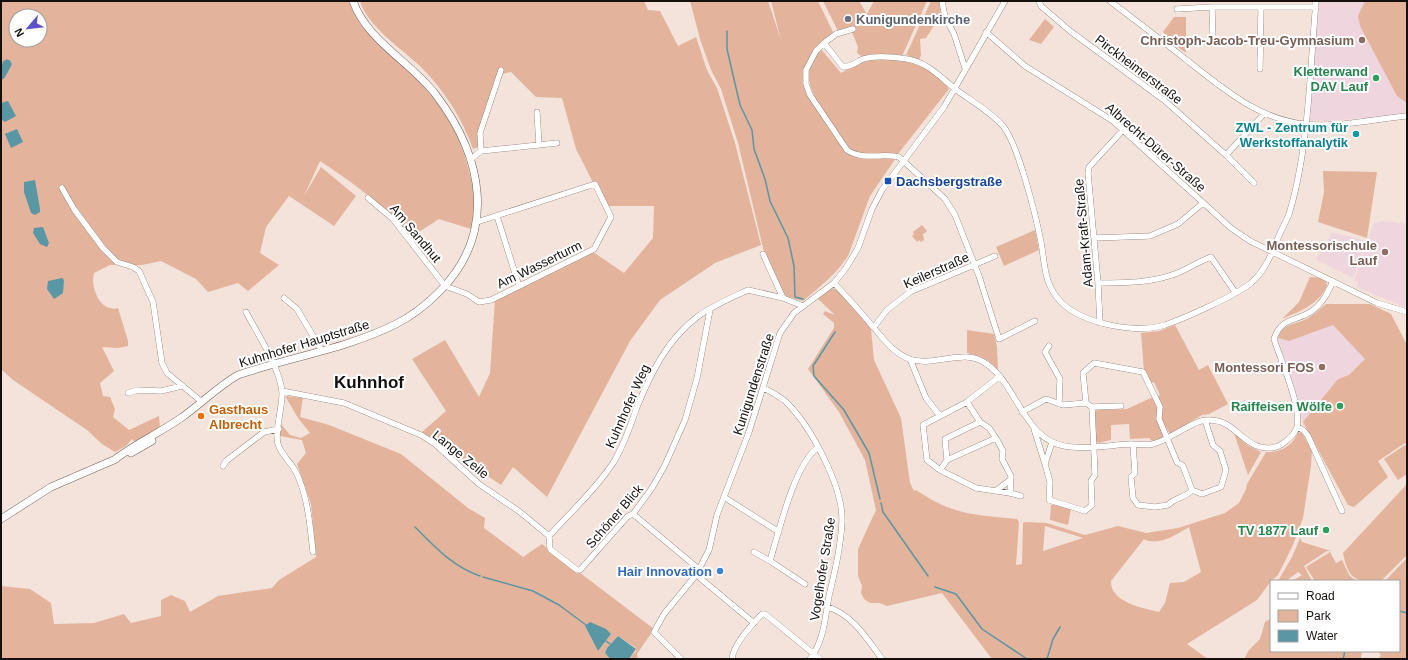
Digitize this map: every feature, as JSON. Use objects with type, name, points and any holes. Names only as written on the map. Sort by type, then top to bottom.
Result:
[{"type":"street","name":"Kuhnhofer Hauptstraße","points":[[114,460],[139,442],[172,424],[226,382],[238,376],[273,364],[346,344],[397,323],[429,302],[459,269],[467,254],[477,222],[477,182],[471,159],[453,119],[436,95],[417,73],[363,23],[353,1]]},
{"type":"street","points":[[942,1],[945,17],[954,34],[965,68]]},
{"type":"street","name":"Kunigundenstraße","points":[[681,659],[654,632],[664,614],[700,570],[709,550],[717,515],[749,432],[780,333],[790,317],[802,306],[834,283],[846,268],[858,248],[879,195],[902,161],[944,107],[1004,1]]},
{"type":"street","name":"Pirckheimerstraße","points":[[1039,1],[1041,6],[1070,31],[1164,100],[1226,155],[1254,183]]},
{"type":"street","points":[[1110,1],[1222,87],[1264,114],[1305,124],[1338,123],[1407,116]]},
{"type":"street","points":[[824,43],[843,66],[848,67],[869,58],[908,59],[927,65],[955,89],[988,112],[1002,126],[1012,140],[1038,227],[1046,279],[1051,291],[1063,304],[1076,313],[1100,323],[1156,327],[1178,319],[1251,283],[1260,274],[1272,252],[1288,216],[1295,189],[1305,124],[1316,4],[1261,7],[1212,6],[1177,9]]},
{"type":"street","points":[[1212,6],[1213,39]]},
{"type":"street","points":[[1260,69],[1261,7]]},
{"type":"street","points":[[853,29],[836,34],[816,51],[806,70],[806,84],[810,95],[847,150],[855,155],[863,157],[896,156],[945,199],[955,215],[975,265],[999,339],[1035,321]]},
{"type":"street","name":"Albrecht-Dürer-Straße","points":[[986,32],[1026,66],[1102,113],[1123,130],[1230,228],[1272,252],[1377,303],[1407,312]]},
{"type":"street","points":[[481,150],[480,133],[501,70]]},
{"type":"street","points":[[537,112],[539,145]]},
{"type":"street","points":[[1226,155],[1264,114]]},
{"type":"street","name":"Adam-Kraft-Straße","points":[[1100,323],[1088,173],[1089,167],[1123,130]]},
{"type":"street","points":[[471,159],[481,150],[557,143]]},
{"type":"street","name":"Am Wasserturm","points":[[445,286],[467,294],[479,302],[492,300],[594,249],[611,216],[595,184],[477,222]]},
{"type":"street","points":[[62,188],[74,209],[103,248],[117,262],[133,267],[139,271],[153,302],[162,363],[167,373],[202,402]]},
{"type":"street","name":"Am Sandhut","points":[[368,198],[393,219],[445,286]]},
{"type":"street","points":[[1094,238],[1150,236],[1178,224],[1203,203]]},
{"type":"street","points":[[497,216],[519,286]]},
{"type":"street","points":[[763,254],[783,298]]},
{"type":"street","name":"Keilerstraße","points":[[874,327],[887,310],[910,292],[995,256]]},
{"type":"street","points":[[1098,283],[1133,283],[1154,280],[1180,272],[1211,257],[1234,288],[1235,292]]},
{"type":"street","points":[[1034,429],[1052,442],[1071,448],[1152,444],[1168,439],[1204,420],[1219,420],[1230,425],[1251,443],[1265,448],[1280,445],[1290,439],[1297,427],[1297,412],[1274,338],[1276,331],[1282,325],[1313,310],[1325,298],[1333,281]]},
{"type":"street","points":[[834,283],[874,327],[895,353],[910,359],[928,361],[957,356],[969,357],[988,364],[1000,376],[1034,429],[1050,482],[1049,500],[1085,511],[1092,505],[1091,481],[1095,475],[1092,407]]},
{"type":"street","name":"Kuhnhofer Weg","points":[[549,536],[598,483],[613,463],[625,441],[646,384],[670,343],[683,328],[698,316],[748,290],[783,298],[802,306]]},
{"type":"street","points":[[284,298],[297,309],[322,351]]},
{"type":"street","name":"Schöner Blick","points":[[549,536],[550,549],[577,570],[580,570],[628,516],[633,514],[652,488],[665,465],[685,420],[696,378],[710,310]]},
{"type":"street","points":[[246,312],[273,364],[282,391],[277,443],[283,455],[295,470],[305,496],[309,510],[313,552]]},
{"type":"street","points":[[1049,346],[1045,352],[1060,379],[1059,404]]},
{"type":"street","points":[[910,359],[926,398],[940,416]]},
{"type":"street","points":[[1086,403],[1083,373],[1094,363],[1143,372],[1160,408],[1159,419],[1177,462],[1183,466],[1192,490],[1202,494],[1221,487],[1226,470],[1220,451],[1213,445],[1204,420]]},
{"type":"street","points":[[1000,376],[997,380],[967,402],[923,425],[927,460],[940,470],[976,488],[997,490],[1021,496]]},
{"type":"street","points":[[128,393],[138,390],[161,391],[182,386]]},
{"type":"street","name":"Vogelhofer Straße","points":[[763,388],[777,394],[787,403],[817,448],[833,477],[841,512],[840,542],[828,607],[821,640],[810,659]]},
{"type":"street","name":"Lange Zeile","points":[[282,391],[344,403],[421,435],[435,444],[479,484],[520,512],[549,536]]},
{"type":"street","points":[[1022,412],[1046,399],[1059,404],[1086,403],[1092,407],[1121,406]]},
{"type":"street","points":[[967,402],[980,422],[989,428],[1003,451],[1002,459],[1011,476],[1010,493]]},
{"type":"street","points":[[947,460],[945,439],[980,422]]},
{"type":"street","points":[[1,519],[51,487],[114,460],[146,444],[172,424]]},
{"type":"street","points":[[1297,427],[1303,430],[1308,436],[1342,511]]},
{"type":"street","points":[[223,466],[226,461],[264,432],[278,429]]},
{"type":"street","points":[[940,470],[947,460],[996,438]]},
{"type":"street","points":[[1045,464],[1052,442]]},
{"type":"street","points":[[1133,444],[1135,473],[1131,477],[1133,498],[1138,505],[1155,507],[1168,505],[1172,500],[1189,493],[1192,490]]},
{"type":"street","points":[[770,561],[797,478],[811,453],[817,448]]},
{"type":"street","points":[[997,490],[1010,480]]},
{"type":"street","points":[[727,499],[779,532]]},
{"type":"street","points":[[633,514],[700,570],[702,579]]},
{"type":"street","points":[[754,552],[805,584]]},
{"type":"street","points":[[696,575],[754,623]]},
{"type":"street","points":[[828,607],[845,616],[861,630],[882,659]]},
{"type":"street","points":[[732,659],[739,643],[762,614],[765,614],[808,651],[820,659]]},
{"type":"shaded area","name":"Christoph-Jacob-Treu-Gymnasium","points":[[1319,1],[1407,1],[1407,115],[1323,121],[1310,120]]},
{"type":"shaded area","name":"Montessorischule Lauf","points":[[1382,221],[1407,224],[1407,308],[1357,287],[1358,282],[1354,281],[1374,223]]},
{"type":"shaded area","points":[[1332,232],[1366,241],[1353,278],[1315,259],[1322,251]]},
{"type":"shaded area","name":"Montessori FOS","points":[[1333,325],[1366,359],[1349,375],[1338,379],[1303,422],[1278,338],[1289,341]]},
{"type":"green space","points":[[1,1],[349,1],[360,23],[366,31],[428,91],[446,116],[454,130],[466,159],[474,192],[475,209],[471,229],[439,219],[411,237],[380,205],[320,161],[304,196],[321,167],[356,196],[334,226],[289,196],[266,227],[260,253],[279,265],[248,291],[238,283],[208,292],[196,279],[161,261],[142,265],[110,265],[94,273],[93,279],[95,292],[98,298],[106,307],[112,309],[118,308],[128,341],[128,346],[118,348],[102,347],[114,371],[100,383],[103,396],[110,397],[115,409],[113,417],[129,430],[159,416],[160,428],[135,442],[132,439],[126,446],[115,452],[102,444],[87,430],[13,380],[1,369]]},
{"type":"green space","points":[[360,1],[644,1],[648,10],[660,11],[678,46],[696,37],[707,70],[717,88],[735,143],[761,245],[715,263],[660,300],[630,341],[547,497],[513,467],[501,485],[422,432],[446,411],[412,359],[445,340],[479,397],[490,373],[495,299],[593,252],[624,273],[653,238],[654,206],[605,206],[576,149],[562,98],[536,97],[511,72],[501,74],[479,133],[481,146],[473,149],[458,115],[445,95],[421,67],[377,28],[364,10]]},
{"type":"green space","points":[[690,1],[768,1],[781,40],[771,1],[818,1],[833,32],[813,51],[805,83],[847,153],[859,158],[896,158],[870,196],[848,256],[822,285],[803,301],[784,296],[764,252],[738,143],[721,89],[711,70],[700,39]]},
{"type":"green space","points":[[823,1],[859,1],[867,14],[874,1],[927,1],[902,56],[863,57],[857,53],[858,47],[850,27],[838,31]]},
{"type":"green space","points":[[931,1],[939,1],[941,15],[945,23],[935,24],[926,38],[920,39],[921,55],[919,60],[906,55]]},
{"type":"green space","points":[[1365,1],[1407,1],[1407,103],[1397,96],[1360,26],[1358,16]]},
{"type":"green space","points":[[1174,17],[1186,17],[1186,53],[1164,37],[1166,35],[1163,32]]},
{"type":"green space","points":[[1045,19],[1054,27],[1041,44],[1029,40]]},
{"type":"green space","points":[[821,49],[841,73],[852,66],[875,60],[899,61],[911,63],[933,73],[942,80],[949,89],[898,154],[857,154],[849,149],[828,120],[810,85],[808,74],[810,64]]},
{"type":"green space","points":[[1323,171],[1377,172],[1367,238],[1318,222],[1324,192]]},
{"type":"green space","points":[[922,225],[927,231],[923,234],[924,240],[921,242],[919,240],[917,242],[912,236],[914,234],[913,232]]},
{"type":"green space","points":[[1035,230],[1039,250],[1004,266],[996,247]]},
{"type":"green space","points":[[1310,277],[1324,279],[1327,286],[1323,293],[1308,307],[1282,319],[1299,302]]},
{"type":"green space","points":[[832,288],[837,290],[871,329],[874,360],[901,418],[910,483],[914,491],[916,490],[941,505],[964,512],[976,515],[1017,519],[1019,522],[1016,565],[1022,564],[1023,523],[1025,522],[1047,523],[1085,535],[1118,526],[1146,533],[1178,528],[1225,513],[1239,503],[1247,484],[1266,452],[1285,448],[1293,441],[1298,432],[1302,433],[1312,451],[1303,518],[1293,545],[1278,575],[1270,580],[1270,582],[1257,600],[1187,644],[1208,659],[992,659],[942,593],[887,606],[880,603],[870,603],[864,599],[861,593],[862,586],[858,576],[858,549],[876,510],[865,460],[839,412],[808,369],[834,328],[834,323],[823,314],[825,311],[835,315],[818,299]],"holes":[[[1045,526],[1083,538],[1043,551]],[[1189,527],[1201,572],[1184,582],[1170,583],[1165,603],[1159,612],[1137,606],[1122,599],[1112,588],[1111,581],[1144,539],[1150,541],[1162,541]]]},
{"type":"green space","points":[[1326,304],[1370,304],[1391,314],[1407,345],[1407,445],[1405,443],[1378,461],[1388,477],[1354,507],[1348,505],[1303,422],[1338,379],[1349,375],[1365,359],[1333,325],[1289,341],[1278,338],[1280,333],[1286,327],[1308,318]]},
{"type":"green space","points":[[1175,325],[1199,370],[1208,365],[1228,404],[1209,414],[1202,415],[1170,434],[1161,419],[1158,396],[1160,395],[1154,382],[1152,383],[1144,371],[1141,333],[1159,331]]},
{"type":"green space","points":[[967,330],[994,334],[997,347],[998,370],[984,358],[967,353]]},
{"type":"green space","points":[[285,396],[303,398],[300,417],[329,425],[401,454],[468,508],[485,518],[484,528],[523,557],[542,544],[654,629],[637,654],[638,659],[629,659],[636,651],[636,648],[618,636],[607,648],[605,653],[610,659],[1,659],[1,586],[30,589],[51,603],[54,624],[94,623],[124,614],[131,623],[161,616],[161,600],[171,595],[185,601],[190,612],[218,596],[272,588],[279,580],[316,557],[311,504],[297,464],[306,453],[302,440],[280,436],[281,424],[290,435],[301,438],[310,433],[298,418]],"holes":[[[585,626],[611,634],[598,651]]]},
{"type":"green space","points":[[1153,397],[1158,408],[1156,416],[1164,435],[1163,438],[1152,441],[1149,438],[1130,439],[1129,424],[1111,425],[1111,440],[1098,443],[1096,440],[1095,412],[1097,410],[1127,409]]},
{"type":"green space","points":[[1234,433],[1247,445],[1261,452],[1248,475]]},
{"type":"green space","points":[[1405,445],[1407,448],[1407,474],[1398,480],[1384,459]]},
{"type":"green space","points":[[1407,484],[1407,555],[1382,580],[1359,580],[1354,578],[1348,569],[1343,553]]},
{"type":"green space","points":[[1054,504],[1071,509],[1068,525],[1050,520],[1051,505]]},
{"type":"green space","points":[[1300,538],[1302,542],[1331,551],[1327,551],[1304,566],[1311,580],[1294,580],[1302,575],[1298,572],[1287,580],[1279,580],[1292,557]]},
{"type":"green space","points":[[1330,552],[1336,563],[1342,560],[1349,575],[1355,580],[1314,580],[1306,567]]},
{"type":"green space","points":[[1407,558],[1407,659],[1378,659],[1381,655],[1378,652],[1400,652],[1400,580],[1386,580]]},
{"type":"green space","points":[[1270,619],[1270,652],[1362,652],[1361,659],[1244,659],[1249,650],[1260,639],[1265,622]]},
{"type":"water","points":[[8,101],[16,116],[5,122],[1,119],[1,103]]},
{"type":"water","points":[[17,129],[23,142],[11,148],[5,134]]},
{"type":"water","points":[[35,180],[40,212],[35,215],[31,213],[24,192],[24,182]]},
{"type":"water","points":[[43,227],[49,243],[47,247],[40,244],[33,233],[34,228]]},
{"type":"water","points":[[62,278],[64,280],[63,293],[54,299],[47,289],[48,281]]},
{"type":"water","points":[[590,622],[606,629],[611,634],[598,651],[585,626]]},
{"type":"water","points":[[618,636],[636,649],[629,659],[610,659],[605,653],[607,648]]},
{"type":"waterway","points":[[727,31],[727,49],[740,105],[752,130],[754,149],[765,179],[770,201],[788,238],[794,266],[795,297],[803,299]]},
{"type":"waterway","points":[[1,75],[7,64]]},
{"type":"waterway","points":[[835,332],[813,366],[814,376],[844,410],[869,453],[880,499]]},
{"type":"waterway","points":[[881,503],[882,507]]},
{"type":"waterway","points":[[882,508],[883,512],[928,576]]},
{"type":"waterway","points":[[415,527],[445,556],[461,567],[480,576]]},
{"type":"waterway","points":[[483,577],[533,591],[559,605],[586,625]]},
{"type":"waterway","points":[[935,587],[956,594],[982,629],[1027,659]]},
{"type":"waterway","points":[[1400,611],[1407,613]]},
{"type":"waterway","points":[[1047,659],[1053,639],[1060,627]]},
{"type":"waterway","points":[[606,641],[610,644]]},
{"type":"waterway","points":[[1343,659],[1345,652]]},
{"type":"place","name":"Kunigundenkirche","points":[[848,19]]},
{"type":"place","name":"Christoph-Jacob-Treu-Gymnasium","points":[[1362,40]]},
{"type":"place","name":"Kletterwand DAV Lauf","points":[[1376,78]]},
{"type":"place","name":"ZWL - Zentrum für Werkstoffanalytik","points":[[1356,134]]},
{"type":"place","name":"Dachsbergstraße","points":[[888,181]]},
{"type":"place","name":"Montessorischule Lauf","points":[[1385,252]]},
{"type":"place","name":"Montessori FOS","points":[[1322,367]]},
{"type":"place","name":"Raiffeisen Wölfe","points":[[1340,406]]},
{"type":"place","name":"Gasthaus Albrecht","points":[[201,416]]},
{"type":"place","name":"TV 1877 Lauf","points":[[1326,530]]},
{"type":"place","name":"Hair Innovation","points":[[720,571]]},
{"type":"district","name":"Kuhnhof","points":[[369,382]]}]
